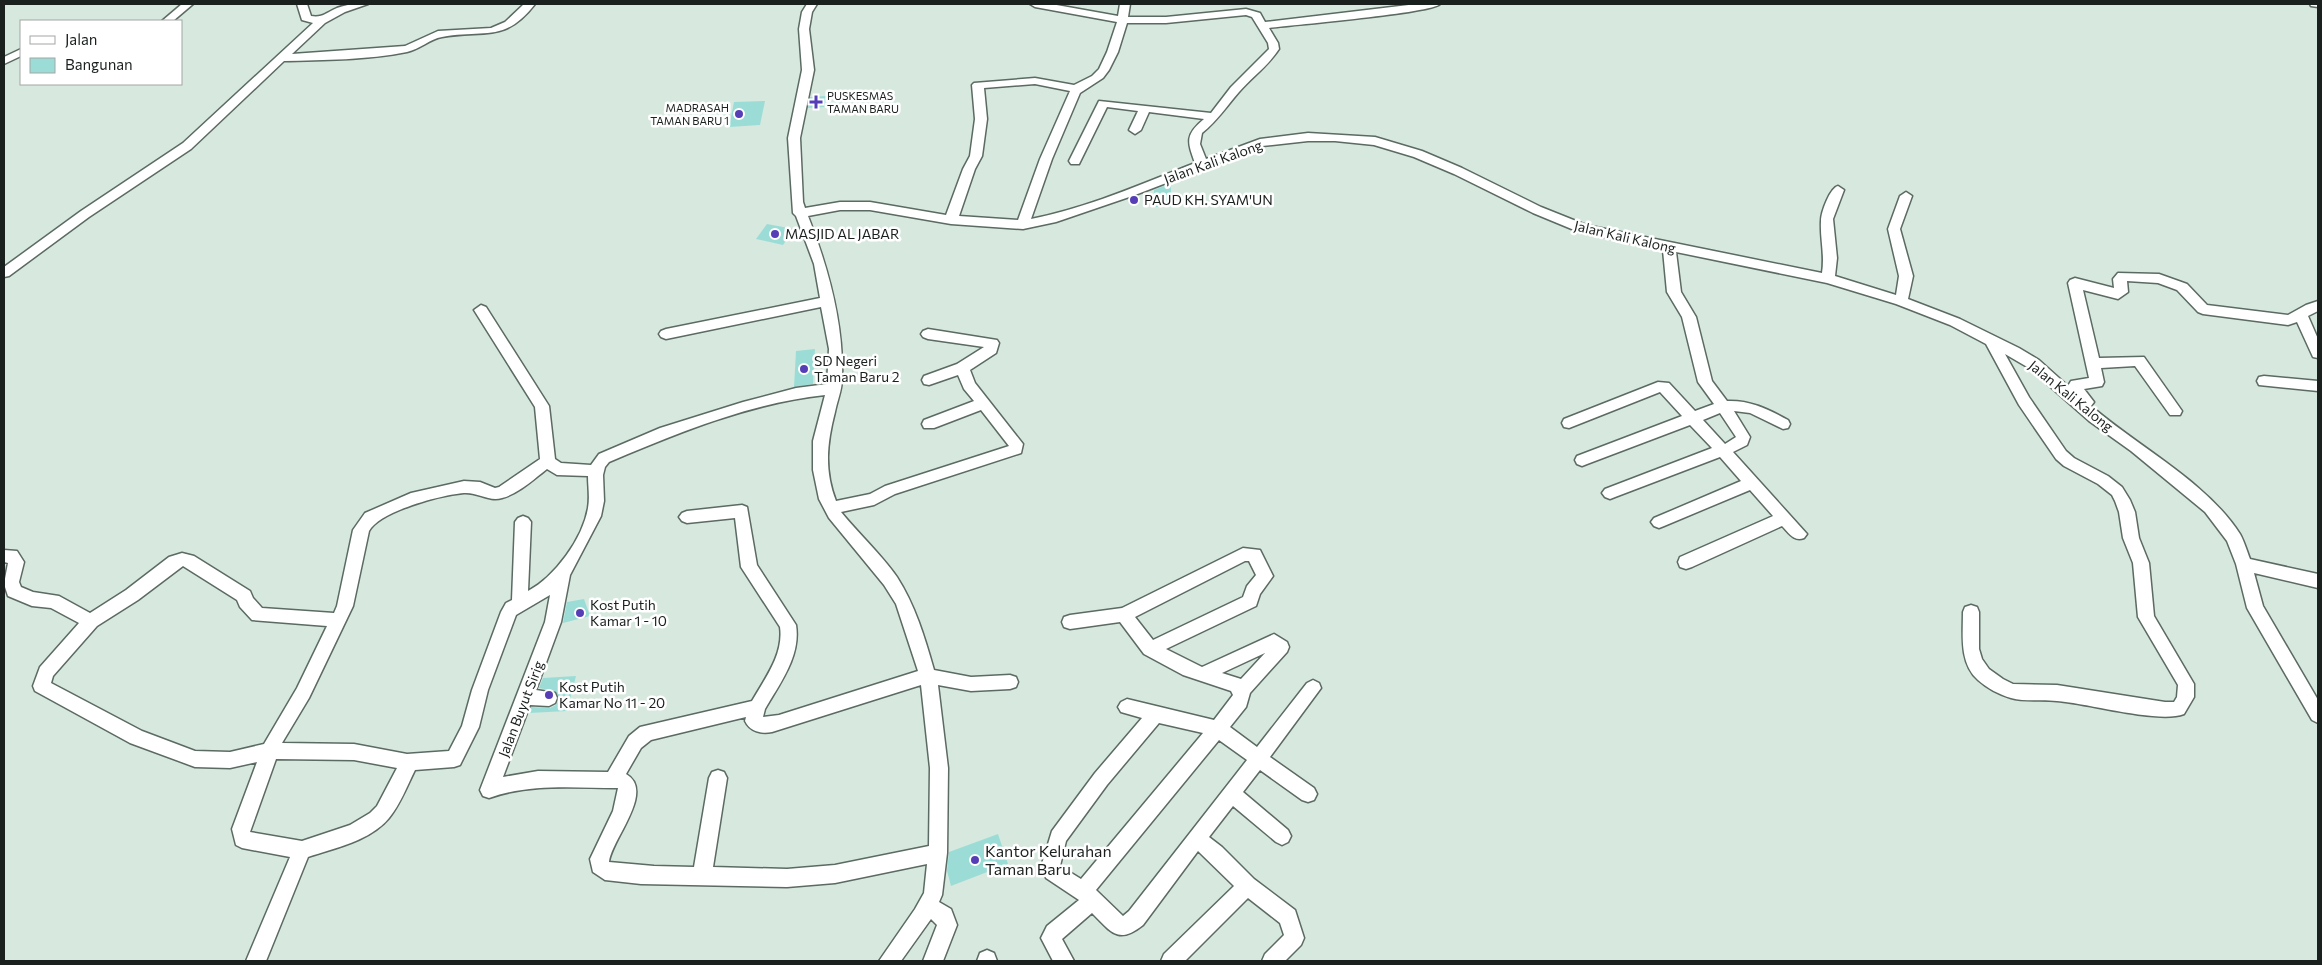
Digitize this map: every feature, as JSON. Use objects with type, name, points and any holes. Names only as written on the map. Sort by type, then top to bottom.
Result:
[{"type":"street","points":[[168,20],[188,4]]},
{"type":"street","points":[[302,4],[306,18],[321,22]]},
{"type":"street","points":[[7,266],[187,146],[321,22],[341,10],[363,4]]},
{"type":"street","points":[[283,58],[343,56],[406,49],[419,45],[438,34],[493,31],[509,24],[530,4]]},
{"type":"street","points":[[812,4],[807,12],[804,29],[807,83],[794,138],[795,192],[799,213],[817,257],[836,349],[834,389],[820,441],[820,470],[832,508],[842,526],[890,580],[898,594],[919,645],[935,720],[940,776],[938,853],[933,895],[928,906],[889,961]]},
{"type":"street","points":[[1035,4],[1124,20],[1166,20],[1251,8],[1263,24],[1275,46],[1273,52],[1235,89],[1214,117],[1200,127],[1193,138],[1202,166]]},
{"type":"street","points":[[951,220],[969,169],[976,156],[981,119],[978,85],[1035,81],[1076,88],[1097,78],[1104,70],[1124,20],[1126,4]]},
{"type":"street","points":[[1263,24],[1435,4]]},
{"type":"street","points":[[4,61],[20,53]]},
{"type":"street","points":[[1024,225],[1046,159],[1076,88]]},
{"type":"street","points":[[1075,161],[1102,103],[1214,117]]},
{"type":"street","points":[[1135,130],[1145,108]]},
{"type":"street","name":"Jalan Kali Kalong","points":[[799,213],[840,206],[863,206],[951,220],[1024,225],[1052,219],[1202,166],[1260,143],[1308,137],[1375,141],[1458,170],[1583,229],[1828,279],[1901,301],[1991,340],[2034,364],[2094,417],[2210,508],[2234,538],[2244,564],[2255,608],[2318,715]]},
{"type":"street","points":[[1828,279],[1831,258],[1827,219],[1838,190]]},
{"type":"street","points":[[1901,301],[1906,276],[1894,229],[1906,196]]},
{"type":"street","points":[[1610,493],[1742,442],[1744,437],[1705,382],[1689,317],[1674,292],[1669,247]]},
{"type":"street","points":[[2121,437],[2075,388],[2076,385],[2097,382],[2086,327],[2074,283],[2118,294],[2121,292],[2121,277],[2147,277],[2182,286],[2204,309],[2288,320],[2301,316],[2313,307],[2318,306]]},
{"type":"street","points":[[666,334],[827,301]]},
{"type":"street","points":[[481,310],[542,406],[548,461],[557,469],[594,470]]},
{"type":"street","points":[[2301,316],[2318,352]]},
{"type":"street","points":[[928,334],[992,343],[991,349],[962,368],[929,380]]},
{"type":"street","points":[[1971,612],[1971,649],[1974,662],[1983,674],[1997,684],[2012,691],[2057,693],[2166,710],[2178,709],[2186,700],[2188,693],[2186,684],[2146,617],[2141,563],[2122,500],[2117,492],[2102,480],[2069,462],[2061,455],[2024,401],[1991,340]]},
{"type":"street","points":[[2092,364],[2139,361],[2175,411]]},
{"type":"street","points":[[832,508],[874,499],[890,490],[907,484],[1014,451],[1016,444],[969,385],[962,368]]},
{"type":"street","points":[[2264,381],[2318,386]]},
{"type":"street","points":[[1569,424],[1658,387],[1668,390],[1799,534]]},
{"type":"street","points":[[339,620],[258,615],[246,602],[244,596],[182,559],[175,562],[132,595],[91,621],[46,672],[41,686],[136,737],[195,758],[230,760],[270,751],[354,752],[407,762],[454,759],[470,727],[480,690],[508,612],[552,585],[562,576],[589,525],[596,508],[594,470],[598,463],[604,458],[690,423],[783,396],[834,389]]},
{"type":"street","points":[[929,424],[984,403]]},
{"type":"street","points":[[1582,460],[1692,416],[1723,406],[1741,404],[1783,424]]},
{"type":"street","points":[[407,762],[390,804],[373,822],[362,830],[302,850],[242,839],[240,829],[274,740],[303,693],[346,606],[361,530],[370,517],[411,499],[464,487],[480,488],[494,494],[503,492],[548,461]]},
{"type":"street","points":[[1659,522],[1752,483]]},
{"type":"street","points":[[686,517],[742,511],[749,567],[788,625],[791,633],[789,647],[757,707],[754,721],[758,724],[767,726],[927,676],[972,684],[1010,682]]},
{"type":"street","points":[[1686,562],[1784,518]]},
{"type":"street","points":[[520,603],[523,522]]},
{"type":"street","points":[[1070,622],[1124,615],[1243,554],[1254,555],[1265,576],[1253,591],[1250,600],[1150,649]]},
{"type":"street","points":[[4,556],[11,556],[16,562],[11,582],[14,591],[32,598],[53,601],[91,621]]},
{"type":"street","points":[[2244,564],[2318,582]]},
{"type":"street","name":"Jalan Buyut Sirig","points":[[562,576],[553,622],[524,696],[516,724],[489,790],[498,786],[540,778],[614,780]]},
{"type":"street","points":[[1124,615],[1150,649],[1190,670],[1237,685],[1242,690]]},
{"type":"street","points":[[1064,961],[1051,938],[1054,933],[1088,896],[1240,702],[1242,690],[1281,647],[1274,641],[1203,674]]},
{"type":"street","points":[[1156,714],[1101,779],[1058,837],[1050,867],[1053,872],[1088,896],[1119,926],[1126,926],[1136,918],[1313,688]]},
{"type":"street","points":[[524,696],[549,698]]},
{"type":"street","points":[[757,707],[646,733],[634,742],[614,780],[621,780],[627,784],[628,788],[621,811],[599,859],[600,866],[605,871],[667,877],[787,878],[835,874],[938,853]]},
{"type":"street","points":[[1127,707],[1218,729],[1308,794]]},
{"type":"street","points":[[702,876],[718,778]]},
{"type":"street","points":[[1231,793],[1282,836]]},
{"type":"street","points":[[1196,839],[1215,853],[1247,886],[1288,917],[1293,929],[1294,938],[1272,961]]},
{"type":"street","points":[[256,961],[302,850]]},
{"type":"street","points":[[1172,961],[1247,886]]},
{"type":"street","points":[[928,906],[944,916],[947,925],[933,961]]},
{"type":"building","name":"PUSKESMAS TAMAN BARU","points":[[826,96],[824,107],[808,108],[810,97]]},
{"type":"building","name":"MADRASAH TAMAN BARU 1","points":[[765,101],[760,125],[729,127],[734,102]]},
{"type":"building","points":[[1171,184],[1171,207],[1154,207],[1154,190]]},
{"type":"building","name":"MASJID AL JABAR","points":[[767,224],[794,229],[783,245],[756,239]]},
{"type":"building","name":"SD Negeri Taman Baru 2","points":[[815,349],[813,384],[794,387],[796,351]]},
{"type":"building","name":"Kost Putih Kamar 1 - 10","points":[[584,599],[590,616],[563,623],[567,602]]},
{"type":"building","points":[[576,676],[567,711],[529,713],[531,707],[550,708],[556,705],[559,699],[555,691],[539,688],[543,678]]},
{"type":"building","name":"Kantor Kelurahan Taman Baru","points":[[998,834],[1008,864],[951,886],[947,871],[949,852]]},
{"type":"place","name":"PUSKESMAS TAMAN BARU","points":[[816,102]]},
{"type":"place","name":"MADRASAH TAMAN BARU 1","points":[[739,114]]},
{"type":"place","name":"PAUD KH. SYAM'UN","points":[[1134,200]]},
{"type":"place","name":"MASJID AL JABAR","points":[[775,234]]},
{"type":"place","name":"SD Negeri Taman Baru 2","points":[[804,369]]},
{"type":"place","name":"Kost Putih Kamar 1 - 10","points":[[580,613]]},
{"type":"place","name":"Kost Putih Kamar No 11 - 20","points":[[549,695]]},
{"type":"place","name":"Kantor Kelurahan Taman Baru","points":[[975,860]]}]
